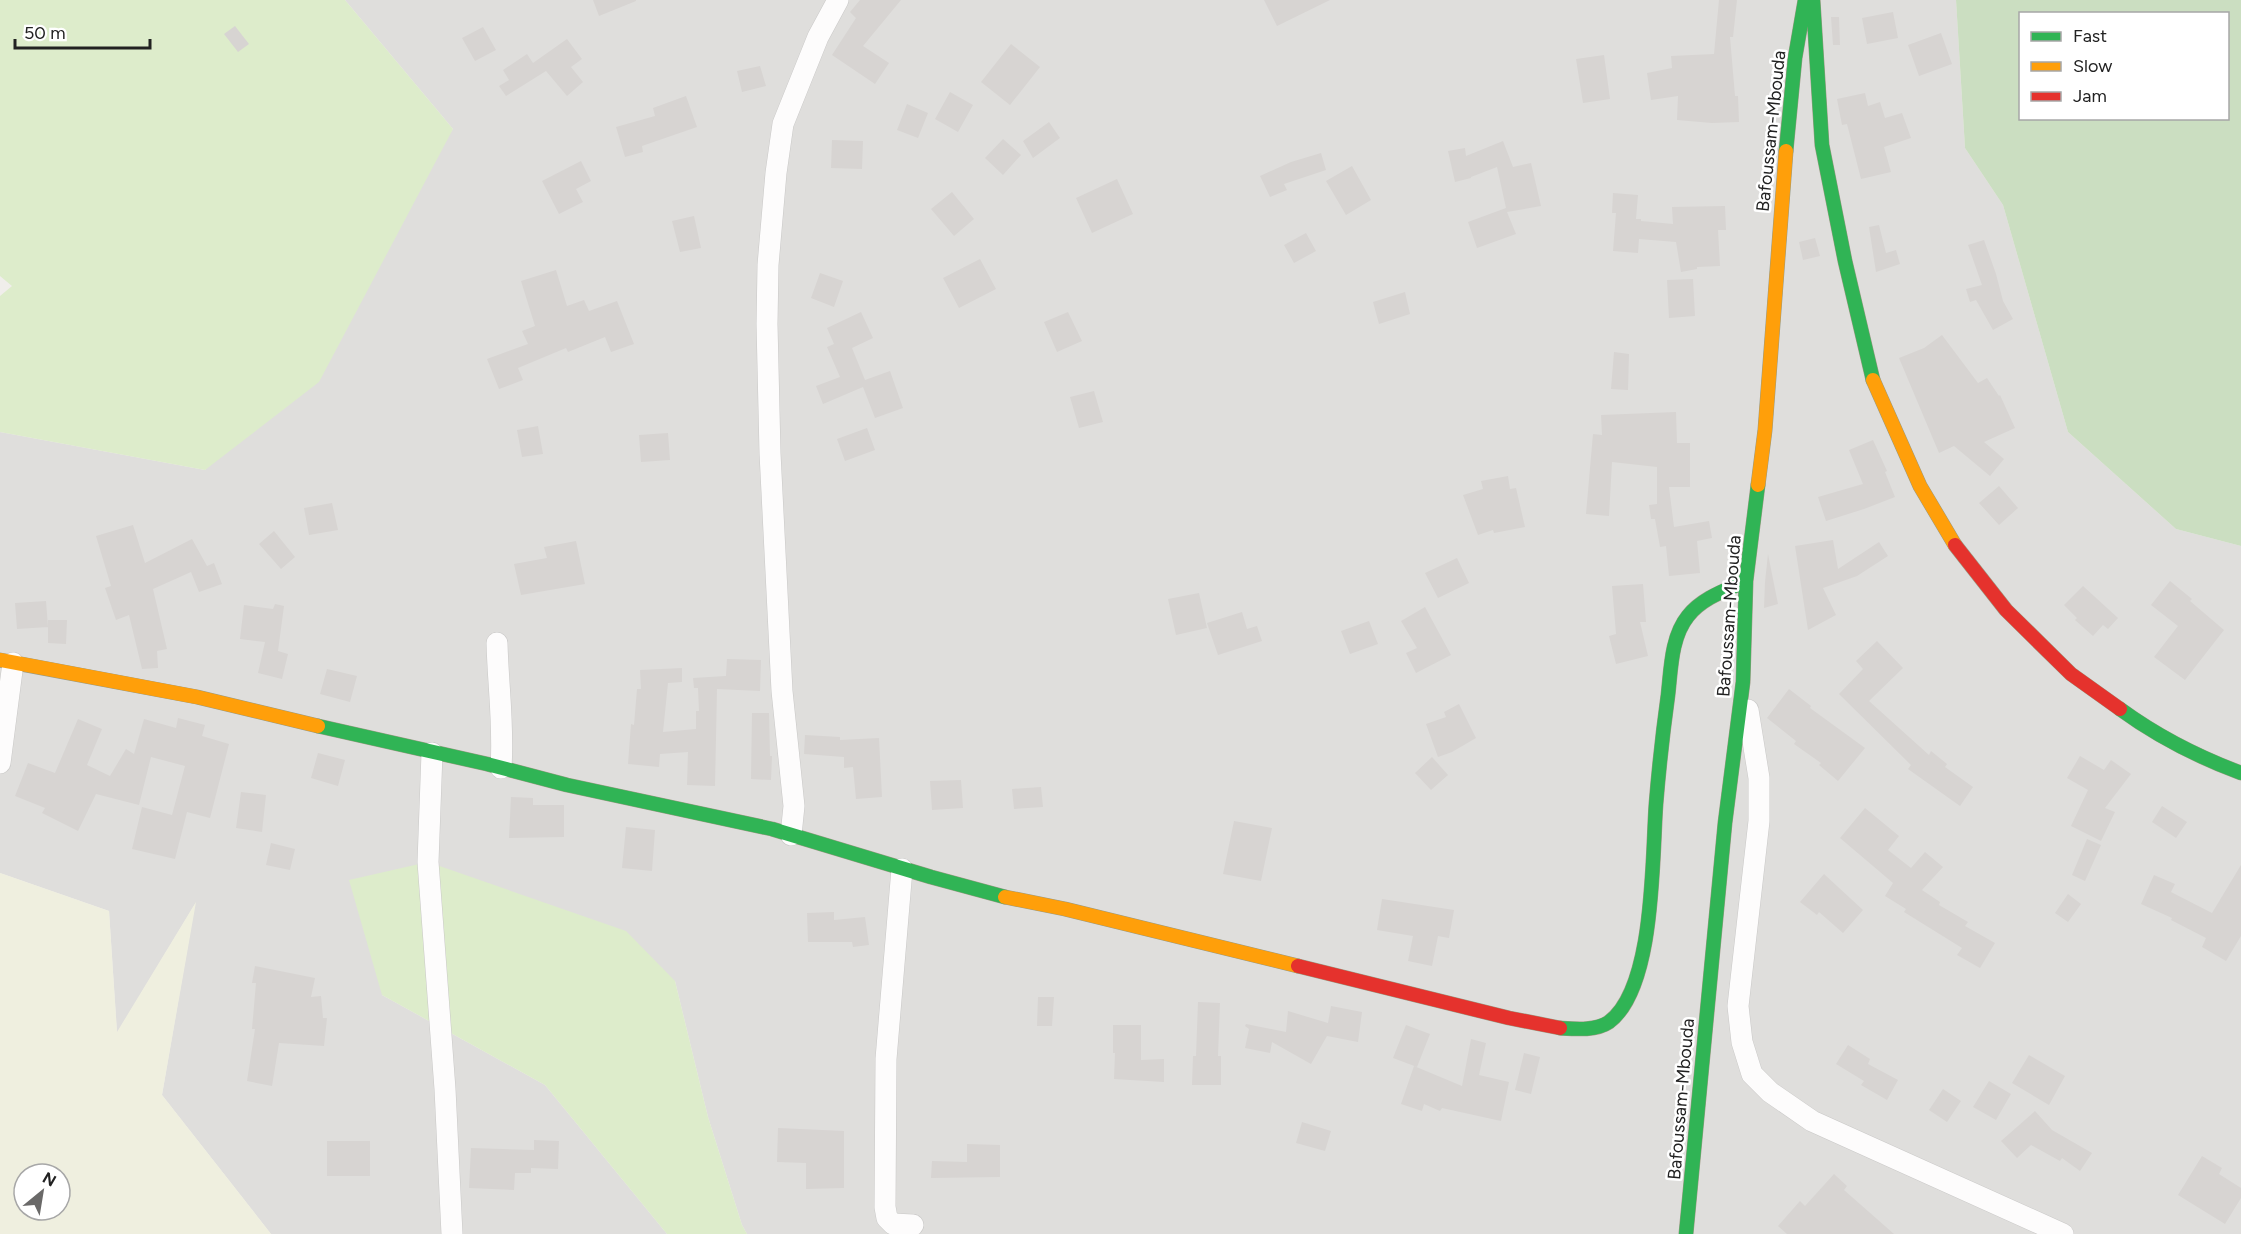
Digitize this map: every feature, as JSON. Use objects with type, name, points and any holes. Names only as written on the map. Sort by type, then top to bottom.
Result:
[{"type":"main road","name":"Bafoussam-Mbouda","points":[[1686,1234],[1725,823],[1743,682],[1746,581],[1765,430],[1777,251],[1794,69],[1805,0]]},
{"type":"main road","points":[[1813,0],[1822,145],[1845,261],[1874,384],[1920,486],[1957,549],[1985,584],[2006,610],[2071,674],[2143,726],[2212,762],[2241,773]]},
{"type":"main road","points":[[6,661],[197,697],[567,785],[669,806],[791,835],[1006,897],[1065,909],[1498,1016],[1574,1030],[1609,1023],[1629,1000],[1636,983],[1646,937],[1658,789],[1676,640],[1683,622],[1693,609],[1746,581]]},
{"type":"street","points":[[822,30],[827,0]]},
{"type":"street","points":[[791,835],[794,806],[782,691],[770,453],[768,265],[783,124],[822,30],[838,0]]},
{"type":"street","points":[[497,643],[498,677],[503,715],[501,768]]},
{"type":"street","points":[[0,763],[6,661]]},
{"type":"street","points":[[1743,682],[1759,778],[1759,821],[1738,1006],[1742,1042],[1752,1074],[1770,1092],[1812,1121],[2063,1234]]},
{"type":"street","points":[[432,753],[429,862],[445,1089],[452,1234]]},
{"type":"street","points":[[902,868],[886,1059],[885,1207],[887,1218],[893,1224],[913,1225]]},
{"type":"shaded area","points":[[345,0],[1956,0],[1965,148],[2003,205],[2068,432],[2176,529],[2241,546],[2241,1234],[747,1234],[742,1225],[708,1117],[675,981],[382,995],[545,1085],[667,1234],[271,1234],[162,1095],[195,904],[117,1033],[109,911],[0,873],[0,432],[205,470],[453,129]]},
{"type":"green space","points":[[0,0],[345,0],[453,129],[319,382],[205,470],[0,432],[0,296],[12,286],[0,276]]},
{"type":"green space","points":[[1956,0],[2241,0],[2241,546],[2176,529],[2068,432],[2003,205],[1965,148]]},
{"type":"green space","points":[[428,862],[626,931],[675,981],[708,1117],[742,1225],[747,1234],[667,1234],[545,1085],[382,995],[349,880]]},
{"type":"green space","points":[[0,873],[109,911],[117,1032],[196,902],[162,1095],[271,1234],[0,1234]]},
{"type":"building","points":[[593,0],[636,0],[636,1],[599,16]]},
{"type":"building","points":[[860,0],[901,0],[863,46],[889,63],[875,84],[832,55],[856,18],[850,12]]},
{"type":"building","points":[[1264,0],[1330,0],[1277,26]]},
{"type":"building","points":[[1719,0],[1737,0],[1733,37],[1730,37],[1739,122],[1712,123],[1677,120],[1678,96],[1651,100],[1647,73],[1672,68],[1671,56],[1714,54]]},
{"type":"building","points":[[1893,12],[1898,38],[1867,44],[1862,18]]},
{"type":"building","points":[[1831,17],[1839,17],[1840,45],[1833,45]]},
{"type":"building","points":[[235,26],[249,44],[238,52],[224,34]]},
{"type":"building","points":[[483,27],[496,50],[475,61],[462,38]]},
{"type":"building","points":[[1941,33],[1952,64],[1919,76],[1908,45]]},
{"type":"building","points":[[567,39],[582,59],[571,67],[583,82],[567,96],[546,71],[506,96],[499,86],[509,80],[503,70],[527,54],[533,63]]},
{"type":"building","points":[[1011,44],[1040,67],[1010,105],[981,82]]},
{"type":"building","points":[[1604,55],[1610,99],[1583,103],[1576,59]]},
{"type":"building","points":[[760,66],[766,86],[742,92],[737,71]]},
{"type":"building","points":[[950,92],[973,105],[958,132],[935,119]]},
{"type":"building","points":[[1865,93],[1868,106],[1880,102],[1885,118],[1902,113],[1911,138],[1884,147],[1891,172],[1861,179],[1847,124],[1842,125],[1837,99]]},
{"type":"building","points":[[686,96],[697,127],[642,146],[643,152],[625,157],[616,127],[655,116],[653,108]]},
{"type":"building","points":[[907,104],[928,113],[918,138],[897,130]]},
{"type":"building","points":[[1049,122],[1060,138],[1033,158],[1023,141]]},
{"type":"building","points":[[1003,139],[1021,155],[1003,175],[985,158]]},
{"type":"building","points":[[832,140],[863,141],[862,169],[831,168]]},
{"type":"building","points":[[1503,141],[1513,167],[1531,163],[1541,206],[1507,212],[1516,234],[1477,248],[1468,222],[1506,208],[1497,167],[1455,182],[1448,151],[1465,148],[1466,156]]},
{"type":"building","points":[[1321,153],[1326,170],[1284,184],[1287,190],[1270,197],[1260,176],[1291,162]]},
{"type":"building","points":[[581,161],[591,181],[576,189],[583,202],[559,214],[542,181]]},
{"type":"building","points":[[1352,166],[1371,200],[1346,215],[1326,181]]},
{"type":"building","points":[[1117,179],[1133,214],[1092,233],[1076,198]]},
{"type":"building","points":[[952,192],[974,219],[954,236],[931,209]]},
{"type":"building","points":[[1613,193],[1638,195],[1636,219],[1641,219],[1641,221],[1673,224],[1672,207],[1725,206],[1726,230],[1718,230],[1720,266],[1697,267],[1697,269],[1681,272],[1676,242],[1639,239],[1638,253],[1613,251],[1616,213],[1612,213]]},
{"type":"building","points":[[694,216],[701,248],[680,252],[672,221]]},
{"type":"building","points":[[1879,225],[1886,253],[1896,250],[1900,264],[1876,272],[1869,227]]},
{"type":"building","points":[[1306,233],[1316,251],[1294,263],[1284,245]]},
{"type":"building","points":[[1815,238],[1820,256],[1803,260],[1799,242]]},
{"type":"building","points":[[1984,240],[2003,301],[2013,319],[1993,330],[1976,300],[1970,302],[1966,289],[1982,285],[1968,245]]},
{"type":"building","points":[[980,259],[996,289],[959,308],[943,278]]},
{"type":"building","points":[[556,270],[567,306],[584,300],[589,311],[617,301],[634,344],[611,352],[605,337],[568,352],[566,348],[518,368],[523,380],[499,389],[487,359],[528,344],[522,331],[535,326],[521,281]]},
{"type":"building","points":[[820,273],[843,281],[834,307],[811,298]]},
{"type":"building","points":[[1693,279],[1695,316],[1669,318],[1667,280]]},
{"type":"building","points":[[1405,292],[1410,314],[1379,324],[1373,302]]},
{"type":"building","points":[[861,312],[873,338],[852,348],[865,380],[890,371],[903,408],[875,418],[863,387],[823,404],[816,386],[840,377],[827,347],[834,344],[827,328]]},
{"type":"building","points":[[1068,312],[1082,341],[1057,352],[1044,322]]},
{"type":"building","points":[[1942,335],[1978,383],[1987,378],[2000,395],[2015,428],[1984,442],[2004,459],[1990,476],[1954,446],[1939,453],[1899,358],[1924,348]]},
{"type":"building","points":[[1614,352],[1629,354],[1628,390],[1611,389]]},
{"type":"building","points":[[1094,391],[1103,422],[1079,428],[1070,397]]},
{"type":"building","points":[[1676,412],[1677,443],[1690,443],[1690,487],[1669,487],[1674,527],[1709,521],[1712,538],[1697,541],[1700,573],[1669,576],[1666,546],[1660,547],[1655,519],[1651,519],[1649,505],[1657,504],[1657,467],[1612,462],[1609,516],[1586,514],[1593,434],[1602,435],[1601,415]]},
{"type":"building","points":[[538,426],[543,454],[522,457],[517,430]]},
{"type":"building","points":[[867,428],[875,450],[845,461],[837,439]]},
{"type":"building","points":[[668,433],[670,460],[641,462],[639,435]]},
{"type":"building","points":[[1873,440],[1887,471],[1885,472],[1895,497],[1826,521],[1818,497],[1863,484],[1849,450]]},
{"type":"building","points":[[1508,476],[1510,489],[1516,488],[1525,527],[1494,533],[1493,530],[1478,535],[1463,495],[1483,489],[1481,481]]},
{"type":"building","points":[[1999,486],[2018,508],[1999,525],[1979,503]]},
{"type":"building","points":[[332,503],[338,530],[309,535],[304,508]]},
{"type":"building","points":[[133,525],[145,563],[192,539],[207,566],[214,563],[222,584],[199,592],[191,572],[153,589],[167,649],[157,651],[158,668],[142,669],[129,615],[116,620],[105,588],[111,586],[96,536]]},
{"type":"building","points":[[274,531],[295,557],[281,569],[259,544]]},
{"type":"building","points":[[1833,540],[1838,569],[1879,542],[1888,556],[1857,576],[1823,588],[1836,615],[1808,630],[1795,546]]},
{"type":"building","points":[[576,541],[585,584],[521,595],[514,564],[547,558],[544,547]]},
{"type":"building","points":[[1768,554],[1778,604],[1764,608],[1765,582]]},
{"type":"building","points":[[1457,558],[1469,583],[1438,598],[1425,573]]},
{"type":"building","points":[[2170,581],[2224,630],[2185,680],[2154,657],[2178,626],[2151,605]]},
{"type":"building","points":[[1643,584],[1646,622],[1640,622],[1648,656],[1616,664],[1609,636],[1616,634],[1612,586]]},
{"type":"building","points":[[2083,586],[2118,618],[2108,629],[2103,625],[2093,636],[2075,620],[2077,618],[2064,605]]},
{"type":"building","points":[[1199,593],[1207,628],[1176,635],[1168,599]]},
{"type":"building","points":[[46,601],[48,627],[17,629],[15,603]]},
{"type":"building","points":[[275,604],[284,606],[278,651],[288,654],[282,679],[258,673],[265,642],[240,639],[244,605],[273,609]]},
{"type":"building","points":[[1425,607],[1451,655],[1416,673],[1406,653],[1417,648],[1401,621]]},
{"type":"building","points":[[1242,612],[1247,629],[1257,626],[1262,641],[1218,655],[1207,623]]},
{"type":"building","points":[[48,620],[67,620],[66,644],[48,643]]},
{"type":"building","points":[[1369,621],[1378,644],[1350,654],[1341,631]]},
{"type":"building","points":[[1877,641],[1903,668],[1869,701],[1929,755],[1931,751],[1947,764],[1945,767],[1973,787],[1960,806],[1908,769],[1911,765],[1839,694],[1863,669],[1856,661]]},
{"type":"building","points":[[727,659],[761,660],[760,691],[717,689],[715,786],[687,785],[688,752],[660,754],[659,767],[628,764],[637,689],[641,689],[640,670],[682,668],[682,682],[668,683],[663,732],[696,729],[696,711],[699,711],[698,688],[694,688],[693,678],[726,676]]},
{"type":"building","points":[[327,669],[357,676],[350,702],[320,694]]},
{"type":"building","points":[[1789,689],[1811,706],[1810,708],[1865,748],[1838,781],[1819,765],[1821,763],[1794,744],[1796,741],[1767,718]]},
{"type":"building","points":[[1459,704],[1476,738],[1438,757],[1426,724],[1446,717],[1444,712]]},
{"type":"building","points":[[752,713],[769,713],[771,780],[751,779]]},
{"type":"building","points":[[178,718],[205,725],[202,736],[229,744],[210,818],[187,812],[175,859],[132,849],[142,807],[172,815],[185,766],[151,757],[139,805],[96,794],[78,831],[42,813],[45,808],[15,796],[28,763],[55,773],[78,719],[102,729],[87,765],[110,776],[126,749],[134,754],[144,719],[176,728]]},
{"type":"building","points":[[805,735],[840,737],[840,740],[879,738],[882,797],[856,799],[853,767],[844,768],[844,757],[804,754]]},
{"type":"building","points":[[318,753],[345,760],[338,786],[311,778]]},
{"type":"building","points":[[2080,756],[2104,770],[2111,760],[2131,774],[2105,808],[2115,812],[2101,841],[2071,826],[2088,790],[2067,778]]},
{"type":"building","points":[[1432,757],[1448,775],[1431,790],[1415,773]]},
{"type":"building","points":[[961,780],[963,808],[932,810],[930,781]]},
{"type":"building","points":[[1041,787],[1043,807],[1014,809],[1012,789]]},
{"type":"building","points":[[241,792],[266,795],[262,832],[236,828]]},
{"type":"building","points":[[511,797],[533,798],[533,805],[564,805],[564,837],[509,838]]},
{"type":"building","points":[[2162,806],[2187,822],[2176,838],[2152,822]]},
{"type":"building","points":[[1865,808],[1899,836],[1888,850],[1911,868],[1925,852],[1943,867],[1922,890],[1940,902],[1939,905],[1968,922],[1965,926],[1995,943],[1980,968],[1957,955],[1962,948],[1904,912],[1906,909],[1885,896],[1893,883],[1840,838]]},
{"type":"building","points":[[1234,821],[1272,828],[1261,881],[1223,874]]},
{"type":"building","points":[[626,827],[655,830],[652,871],[622,868]]},
{"type":"building","points":[[2087,839],[2101,845],[2085,881],[2072,875]]},
{"type":"building","points":[[271,843],[295,849],[290,870],[266,865]]},
{"type":"building","points":[[2241,865],[2241,936],[2226,961],[2202,947],[2206,938],[2171,920],[2172,918],[2141,904],[2154,875],[2175,884],[2171,892],[2212,913]]},
{"type":"building","points":[[1824,874],[1863,910],[1843,933],[1819,912],[1817,915],[1800,902]]},
{"type":"building","points":[[2068,894],[2081,904],[2068,922],[2055,913]]},
{"type":"building","points":[[1382,899],[1454,910],[1449,938],[1438,936],[1432,966],[1408,961],[1413,936],[1377,930]]},
{"type":"building","points":[[834,912],[834,920],[865,917],[869,945],[853,947],[852,942],[808,942],[807,913]]},
{"type":"building","points":[[255,966],[315,978],[311,997],[321,996],[323,1018],[327,1018],[324,1046],[279,1043],[272,1086],[247,1081],[255,1029],[252,1029],[256,983],[252,983]]},
{"type":"building","points":[[1038,997],[1054,997],[1052,1026],[1037,1026]]},
{"type":"building","points":[[1198,1002],[1220,1003],[1218,1056],[1221,1056],[1221,1085],[1192,1085],[1193,1056],[1196,1056]]},
{"type":"building","points":[[1331,1006],[1362,1012],[1358,1042],[1327,1036],[1311,1064],[1272,1042],[1270,1053],[1245,1048],[1249,1029],[1245,1026],[1246,1024],[1286,1032],[1288,1011],[1328,1023]]},
{"type":"building","points":[[1113,1025],[1141,1025],[1141,1060],[1164,1059],[1164,1082],[1114,1079]]},
{"type":"building","points":[[1406,1025],[1430,1034],[1417,1067],[1393,1058]]},
{"type":"building","points":[[1471,1039],[1486,1043],[1479,1075],[1509,1082],[1501,1121],[1442,1108],[1440,1111],[1424,1104],[1422,1111],[1401,1104],[1414,1066],[1462,1086]]},
{"type":"building","points":[[1848,1045],[1870,1059],[1868,1064],[1898,1080],[1887,1100],[1861,1085],[1864,1081],[1836,1064]]},
{"type":"building","points":[[1524,1053],[1540,1057],[1531,1094],[1515,1090]]},
{"type":"building","points":[[2029,1055],[2065,1076],[2049,1105],[2012,1083]]},
{"type":"building","points":[[1989,1081],[2011,1094],[1996,1120],[1973,1107]]},
{"type":"building","points":[[1943,1089],[1961,1101],[1947,1122],[1929,1110]]},
{"type":"building","points":[[2035,1111],[2052,1130],[2092,1153],[2080,1171],[2062,1158],[2060,1161],[2031,1145],[2017,1158],[2001,1141]]},
{"type":"building","points":[[1302,1122],[1331,1131],[1325,1151],[1296,1143]]},
{"type":"building","points":[[778,1128],[844,1131],[844,1188],[806,1189],[806,1163],[777,1162]]},
{"type":"building","points":[[534,1140],[559,1141],[558,1169],[531,1168],[531,1173],[515,1173],[514,1190],[469,1188],[471,1148],[534,1150]]},
{"type":"building","points":[[327,1141],[370,1141],[370,1176],[327,1176]]},
{"type":"building","points":[[967,1144],[1000,1145],[1000,1177],[931,1178],[932,1161],[967,1162]]},
{"type":"building","points":[[2202,1156],[2222,1168],[2219,1174],[2241,1188],[2241,1198],[2225,1224],[2178,1195]]},
{"type":"building","points":[[1834,1174],[1847,1186],[1844,1190],[1894,1234],[1787,1234],[1778,1226],[1800,1201],[1805,1206]]},
{"type":"traffic: fast","points":[[1786,151],[1795,58],[1805,0]]},
{"type":"traffic: fast","points":[[1813,0],[1822,145],[1845,261],[1873,380]]},
{"type":"traffic: fast","points":[[1686,1234],[1725,823],[1743,682],[1746,581],[1758,485]]},
{"type":"traffic: fast","points":[[1560,1028],[1592,1028],[1609,1022],[1624,1005],[1635,981],[1643,952],[1652,888],[1658,776],[1675,643],[1682,624],[1700,604],[1746,581]]},
{"type":"traffic: fast","points":[[2120,709],[2178,745],[2241,773]]},
{"type":"traffic: fast","points":[[318,726],[487,764],[567,785],[772,829],[1005,897]]},
{"type":"traffic: slow","points":[[1758,485],[1765,430],[1786,151]]},
{"type":"traffic: slow","points":[[1873,380],[1920,486],[1955,545]]},
{"type":"traffic: slow","points":[[0,660],[197,697],[318,726]]},
{"type":"traffic: slow","points":[[1005,897],[1065,909],[1298,966]]},
{"type":"traffic: jam","points":[[1955,545],[2006,610],[2071,674],[2120,709]]},
{"type":"traffic: jam","points":[[1298,966],[1509,1018],[1560,1028]]}]
